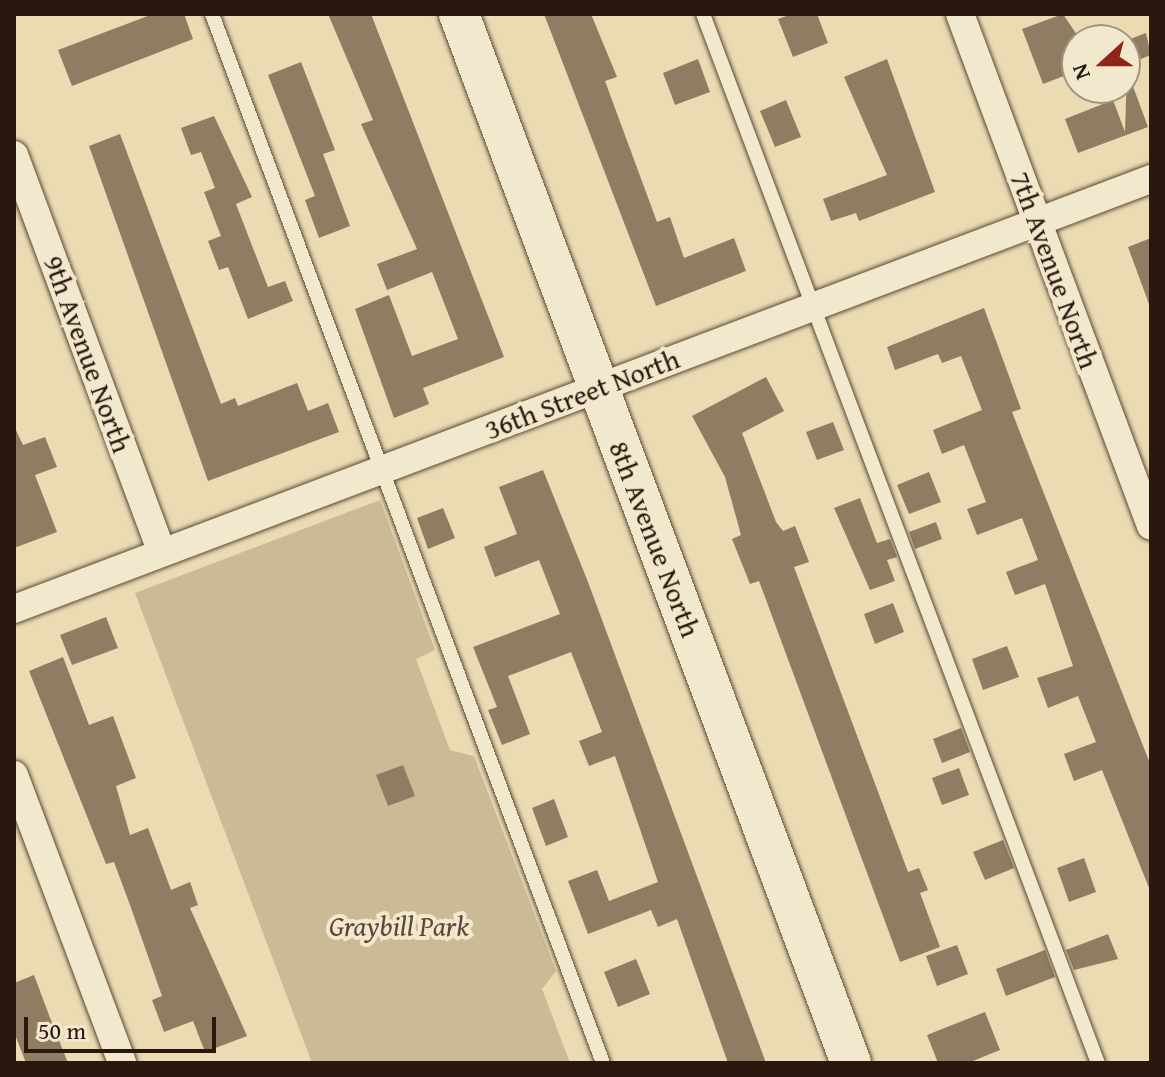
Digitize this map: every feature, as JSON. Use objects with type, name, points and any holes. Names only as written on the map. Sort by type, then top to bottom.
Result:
[{"type":"street","name":"8th Avenue North","points":[[459,14],[851,1063]]},
{"type":"street","name":"7th Avenue North","points":[[960,14],[1151,526]]},
{"type":"street","name":"9th Avenue North","points":[[14,155],[162,552]]},
{"type":"street","name":"36th Street North","points":[[14,609],[1151,179]]},
{"type":"street","points":[[14,775],[122,1063]]},
{"type":"lane","points":[[212,14],[603,1063]]},
{"type":"lane","points":[[703,14],[1098,1063]]},
{"type":"green space","name":"Graybill Park","points":[[380,500],[435,650],[416,659],[450,750],[474,756],[556,971],[542,989],[570,1063],[312,1063],[135,593]]},
{"type":"building","points":[[153,14],[184,14],[193,39],[72,86],[58,50]]},
{"type":"building","points":[[328,14],[371,14],[504,357],[423,388],[429,404],[394,418],[355,309],[389,295],[412,356],[458,339],[432,272],[387,290],[377,264],[417,249],[361,124],[373,120]]},
{"type":"building","points":[[544,14],[591,14],[617,77],[605,81],[657,222],[670,217],[684,258],[734,238],[746,271],[656,306]]},
{"type":"building","points":[[792,14],[817,14],[828,43],[793,57],[778,19]]},
{"type":"building","points":[[1063,14],[1070,24],[1061,24],[1061,77],[1043,84],[1022,29]]},
{"type":"building","points":[[1146,33],[1151,55],[1141,59],[1141,35]]},
{"type":"building","points":[[698,59],[710,92],[675,105],[663,73]]},
{"type":"building","points":[[887,59],[935,192],[859,221],[856,213],[831,221],[823,199],[887,175],[844,77]]},
{"type":"building","points":[[301,62],[335,150],[323,154],[350,226],[319,238],[305,200],[315,196],[268,75]]},
{"type":"building","points":[[786,100],[801,137],[775,147],[760,111]]},
{"type":"building","points":[[1103,104],[1114,104],[1125,132],[1126,104],[1140,104],[1148,127],[1078,153],[1065,119]]},
{"type":"building","points":[[214,116],[252,197],[236,204],[268,287],[285,281],[293,301],[248,319],[228,267],[219,270],[208,241],[221,236],[204,192],[215,188],[201,152],[191,155],[181,128]]},
{"type":"building","points":[[120,134],[221,404],[235,398],[238,406],[297,383],[308,411],[328,403],[339,432],[208,481],[89,146]]},
{"type":"building","points":[[1151,238],[1151,303],[1149,304],[1128,247]]},
{"type":"building","points":[[984,308],[1021,409],[1012,412],[1151,766],[1151,893],[1102,770],[1074,781],[1064,754],[1096,742],[1078,696],[1048,708],[1037,678],[1073,666],[1045,584],[1015,595],[1006,572],[1038,560],[1022,518],[977,535],[967,509],[986,502],[964,445],[942,454],[933,430],[982,410],[961,356],[942,363],[938,354],[895,370],[887,347]]},
{"type":"building","points":[[766,377],[784,411],[742,433],[776,522],[783,531],[795,526],[809,562],[794,567],[908,872],[919,868],[928,890],[920,893],[940,947],[900,962],[759,581],[750,584],[732,539],[741,535],[725,477],[692,416]]},
{"type":"building","points":[[833,422],[844,450],[817,460],[806,432]]},
{"type":"building","points":[[14,426],[23,445],[45,437],[57,467],[35,475],[57,532],[14,548]]},
{"type":"building","points":[[543,470],[588,582],[766,1063],[728,1063],[677,919],[658,927],[651,910],[588,934],[568,881],[597,870],[609,901],[658,882],[615,756],[589,766],[579,741],[602,732],[571,652],[508,676],[530,734],[502,745],[488,710],[497,707],[473,647],[560,614],[539,560],[495,577],[484,547],[517,534],[499,487]]},
{"type":"building","points":[[929,472],[941,502],[909,514],[897,485]]},
{"type":"building","points":[[860,498],[877,543],[890,539],[897,557],[887,560],[895,581],[870,590],[834,508]]},
{"type":"building","points":[[443,508],[455,538],[428,549],[417,518]]},
{"type":"building","points":[[936,522],[942,539],[915,549],[909,532]]},
{"type":"building","points":[[893,603],[904,632],[875,644],[864,614]]},
{"type":"building","points":[[106,617],[118,648],[72,665],[60,635]]},
{"type":"building","points":[[1007,646],[1019,677],[983,690],[972,659]]},
{"type":"building","points":[[63,657],[89,725],[113,716],[136,778],[116,786],[130,835],[148,828],[171,890],[190,882],[198,905],[190,908],[247,1036],[205,1052],[193,1021],[164,1032],[152,1000],[162,996],[114,862],[106,864],[29,671]]},
{"type":"building","points":[[961,728],[970,752],[942,763],[933,739]]},
{"type":"building","points":[[403,765],[415,796],[388,806],[376,775]]},
{"type":"building","points":[[959,768],[969,795],[942,805],[932,778]]},
{"type":"building","points":[[554,799],[568,837],[546,846],[532,808]]},
{"type":"building","points":[[1003,840],[1014,868],[985,880],[973,852]]},
{"type":"building","points":[[1084,858],[1096,892],[1069,902],[1057,868]]},
{"type":"building","points":[[1108,934],[1118,959],[1074,970],[1066,950]]},
{"type":"building","points":[[957,945],[968,974],[937,986],[926,956]]},
{"type":"building","points":[[1045,950],[1055,977],[1006,996],[996,969]]},
{"type":"building","points":[[636,959],[650,994],[618,1007],[604,972]]},
{"type":"building","points":[[34,975],[68,1063],[26,1063],[14,1032],[14,983]]},
{"type":"building","points":[[985,1012],[1000,1050],[968,1063],[938,1063],[927,1035]]}]
